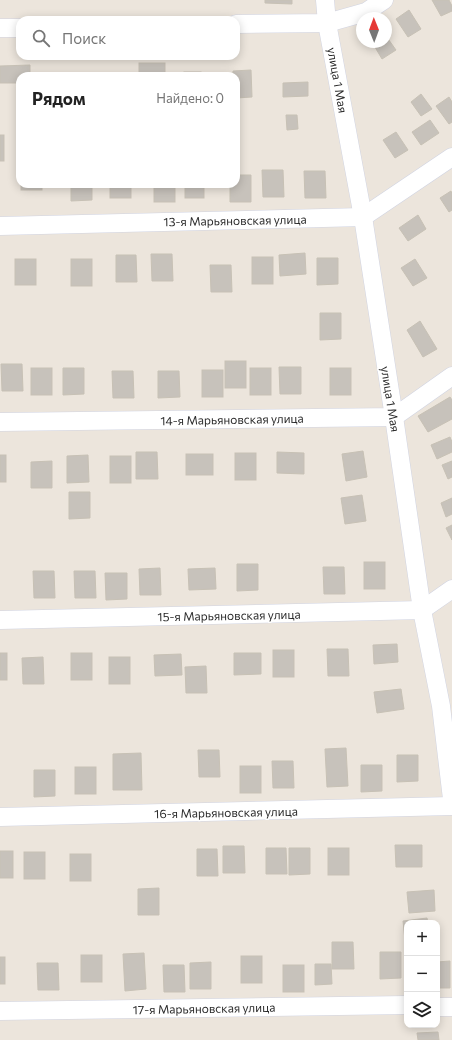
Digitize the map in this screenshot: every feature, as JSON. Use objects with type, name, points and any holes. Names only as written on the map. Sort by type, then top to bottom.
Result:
[{"type":"street","name":"улица 1 Мая","points":[[324,0],[363,218],[422,610],[442,706],[452,800]]},
{"type":"street","points":[[240,24],[327,23],[366,12],[384,0]]},
{"type":"street","points":[[0,28],[16,28]]},
{"type":"street","points":[[363,218],[452,157]]},
{"type":"street","name":"13-я Марьяновская улица","points":[[0,226],[363,218]]},
{"type":"street","points":[[394,417],[452,376]]},
{"type":"street","name":"14-я Марьяновская улица","points":[[0,422],[394,417]]},
{"type":"street","points":[[422,610],[452,589]]},
{"type":"street","name":"15-я Марьяновская улица","points":[[0,620],[422,610]]},
{"type":"street","name":"16-я Марьяновская улица","points":[[0,817],[452,806]]},
{"type":"street","name":"17-я Марьяновская улица","points":[[0,1011],[404,1005]]},
{"type":"street","points":[[440,1006],[452,1007]]},
{"type":"building","points":[[265,0],[292,0],[292,4],[265,3]]},
{"type":"building","points":[[432,0],[449,0],[452,6],[452,11],[441,16]]},
{"type":"building","points":[[409,10],[421,29],[408,37],[396,19]]},
{"type":"building","points":[[392,44],[396,50],[382,59],[376,48],[392,48]]},
{"type":"building","points":[[139,63],[165,63],[165,72],[139,72]]},
{"type":"building","points":[[30,65],[30,72],[16,72],[16,83],[0,83],[0,66]]},
{"type":"building","points":[[251,70],[252,97],[240,98],[240,72],[233,71]]},
{"type":"building","points":[[308,82],[308,96],[283,97],[283,83]]},
{"type":"building","points":[[421,94],[432,109],[421,116],[411,102]]},
{"type":"building","points":[[449,97],[452,102],[452,122],[449,124],[436,106]]},
{"type":"building","points":[[286,115],[297,115],[298,129],[287,130]]},
{"type":"building","points":[[430,120],[439,133],[421,145],[412,132]]},
{"type":"building","points":[[396,132],[408,150],[395,158],[383,140]]},
{"type":"building","points":[[0,135],[4,135],[4,161],[0,161]]},
{"type":"building","points":[[262,170],[283,170],[284,197],[263,197]]},
{"type":"building","points":[[304,171],[325,171],[326,198],[305,198]]},
{"type":"building","points":[[240,175],[251,175],[251,202],[230,202],[230,188],[240,188]]},
{"type":"building","points":[[21,188],[42,188],[42,190],[21,190]]},
{"type":"building","points":[[71,188],[92,188],[92,200],[71,201]]},
{"type":"building","points":[[110,188],[131,188],[131,198],[110,198]]},
{"type":"building","points":[[154,188],[175,188],[175,202],[154,202]]},
{"type":"building","points":[[185,188],[204,188],[204,198],[185,198]]},
{"type":"building","points":[[451,191],[452,210],[449,212],[440,198]]},
{"type":"building","points":[[418,215],[426,229],[408,241],[399,228]]},
{"type":"building","points":[[305,253],[306,274],[280,276],[279,255]]},
{"type":"building","points":[[151,254],[172,254],[173,281],[152,281]]},
{"type":"building","points":[[116,255],[136,255],[137,282],[116,282]]},
{"type":"building","points":[[252,257],[273,257],[273,284],[252,284]]},
{"type":"building","points":[[317,258],[338,258],[338,284],[317,285]]},
{"type":"building","points":[[15,259],[36,259],[36,285],[15,285]]},
{"type":"building","points":[[71,259],[92,259],[92,286],[71,286]]},
{"type":"building","points":[[415,259],[427,278],[413,286],[401,268]]},
{"type":"building","points":[[210,265],[231,265],[232,292],[211,292]]},
{"type":"building","points":[[320,313],[341,313],[341,339],[320,340]]},
{"type":"building","points":[[420,321],[437,349],[423,357],[407,330]]},
{"type":"building","points":[[225,361],[246,361],[246,388],[225,388]]},
{"type":"building","points":[[1,364],[22,364],[23,391],[2,391]]},
{"type":"building","points":[[279,367],[301,367],[301,394],[280,394]]},
{"type":"building","points":[[31,368],[52,368],[52,395],[31,395]]},
{"type":"building","points":[[63,368],[84,368],[84,394],[63,395]]},
{"type":"building","points":[[250,368],[271,368],[271,395],[250,395]]},
{"type":"building","points":[[330,368],[351,368],[351,395],[330,395]]},
{"type":"building","points":[[202,370],[223,370],[223,397],[202,397]]},
{"type":"building","points":[[112,371],[133,371],[134,398],[113,398]]},
{"type":"building","points":[[158,371],[179,371],[180,397],[158,398]]},
{"type":"building","points":[[450,397],[452,400],[452,419],[428,432],[418,416]]},
{"type":"building","points":[[450,437],[452,442],[452,452],[437,459],[431,445]]},
{"type":"building","points":[[363,451],[367,477],[346,481],[342,454]]},
{"type":"building","points":[[136,452],[157,452],[158,479],[136,479]]},
{"type":"building","points":[[277,452],[304,453],[304,474],[277,473]]},
{"type":"building","points":[[235,453],[256,453],[256,480],[235,480]]},
{"type":"building","points":[[186,454],[213,454],[213,475],[186,475]]},
{"type":"building","points":[[0,455],[6,455],[6,482],[0,482]]},
{"type":"building","points":[[88,455],[89,482],[67,483],[67,456]]},
{"type":"building","points":[[110,456],[131,456],[131,483],[110,483]]},
{"type":"building","points":[[52,461],[52,488],[31,488],[31,462]]},
{"type":"building","points":[[452,461],[452,477],[448,479],[442,465]]},
{"type":"building","points":[[69,492],[90,492],[90,518],[69,519]]},
{"type":"building","points":[[362,495],[366,521],[345,524],[341,498]]},
{"type":"building","points":[[452,498],[452,514],[446,517],[441,503]]},
{"type":"building","points":[[452,525],[452,540],[446,528]]},
{"type":"building","points":[[364,562],[385,562],[385,589],[364,589]]},
{"type":"building","points":[[237,564],[258,564],[258,590],[237,591]]},
{"type":"building","points":[[323,567],[344,567],[345,594],[324,594]]},
{"type":"building","points":[[160,568],[161,595],[140,595],[139,569]]},
{"type":"building","points":[[215,568],[216,589],[189,590],[188,569]]},
{"type":"building","points":[[33,571],[54,571],[55,598],[34,598]]},
{"type":"building","points":[[74,571],[95,571],[96,598],[75,598]]},
{"type":"building","points":[[105,573],[127,573],[127,599],[106,600]]},
{"type":"building","points":[[397,644],[398,662],[374,664],[373,645]]},
{"type":"building","points":[[327,649],[348,649],[349,676],[328,676]]},
{"type":"building","points":[[273,650],[294,650],[294,677],[273,677]]},
{"type":"building","points":[[0,653],[7,653],[7,680],[0,680]]},
{"type":"building","points":[[71,653],[92,653],[92,680],[71,680]]},
{"type":"building","points":[[234,653],[261,653],[261,674],[234,675]]},
{"type":"building","points":[[181,654],[182,675],[155,676],[154,655]]},
{"type":"building","points":[[43,657],[44,684],[23,684],[22,658]]},
{"type":"building","points":[[109,657],[130,657],[130,684],[109,684]]},
{"type":"building","points":[[206,666],[207,693],[186,693],[185,667]]},
{"type":"building","points":[[401,689],[404,709],[377,713],[374,692]]},
{"type":"building","points":[[346,748],[348,786],[327,787],[325,749]]},
{"type":"building","points":[[198,750],[219,750],[220,777],[199,777]]},
{"type":"building","points":[[141,753],[142,790],[113,790],[113,754]]},
{"type":"building","points":[[397,755],[418,755],[418,781],[397,782]]},
{"type":"building","points":[[272,761],[293,761],[294,788],[273,788]]},
{"type":"building","points":[[361,765],[382,765],[382,791],[361,792]]},
{"type":"building","points":[[240,766],[261,766],[261,793],[240,793]]},
{"type":"building","points":[[75,767],[96,767],[96,794],[75,794]]},
{"type":"building","points":[[34,770],[55,770],[55,796],[34,797]]},
{"type":"building","points":[[395,845],[422,845],[422,867],[396,867]]},
{"type":"building","points":[[223,846],[244,846],[245,873],[223,873]]},
{"type":"building","points":[[266,848],[286,848],[287,874],[266,874]]},
{"type":"building","points":[[289,848],[310,848],[310,874],[289,875]]},
{"type":"building","points":[[328,848],[349,848],[349,875],[328,875]]},
{"type":"building","points":[[197,849],[217,849],[218,876],[197,876]]},
{"type":"building","points":[[0,851],[13,851],[13,878],[0,878]]},
{"type":"building","points":[[24,852],[45,852],[45,879],[24,879]]},
{"type":"building","points":[[70,854],[91,854],[91,881],[70,881]]},
{"type":"building","points":[[159,888],[159,915],[138,915],[138,889]]},
{"type":"building","points":[[434,890],[435,911],[409,913],[407,892]]},
{"type":"building","points":[[427,918],[427,920],[411,920]]},
{"type":"building","points":[[332,942],[353,942],[354,969],[332,969]]},
{"type":"building","points":[[380,952],[401,952],[401,978],[380,979]]},
{"type":"building","points":[[144,953],[146,989],[125,991],[123,954]]},
{"type":"building","points":[[81,955],[102,955],[102,982],[81,982]]},
{"type":"building","points":[[241,956],[262,956],[262,983],[241,983]]},
{"type":"building","points":[[0,957],[5,957],[5,984],[0,984]]},
{"type":"building","points":[[450,961],[450,988],[440,988],[440,962]]},
{"type":"building","points":[[211,962],[211,989],[190,989],[190,963]]},
{"type":"building","points":[[37,963],[58,963],[59,990],[38,990]]},
{"type":"building","points":[[315,964],[331,964],[332,984],[315,985]]},
{"type":"building","points":[[163,965],[184,965],[185,992],[164,992]]},
{"type":"building","points":[[283,965],[304,965],[304,992],[283,992]]},
{"type":"building","points":[[438,1032],[439,1040],[418,1040],[417,1033]]}]
